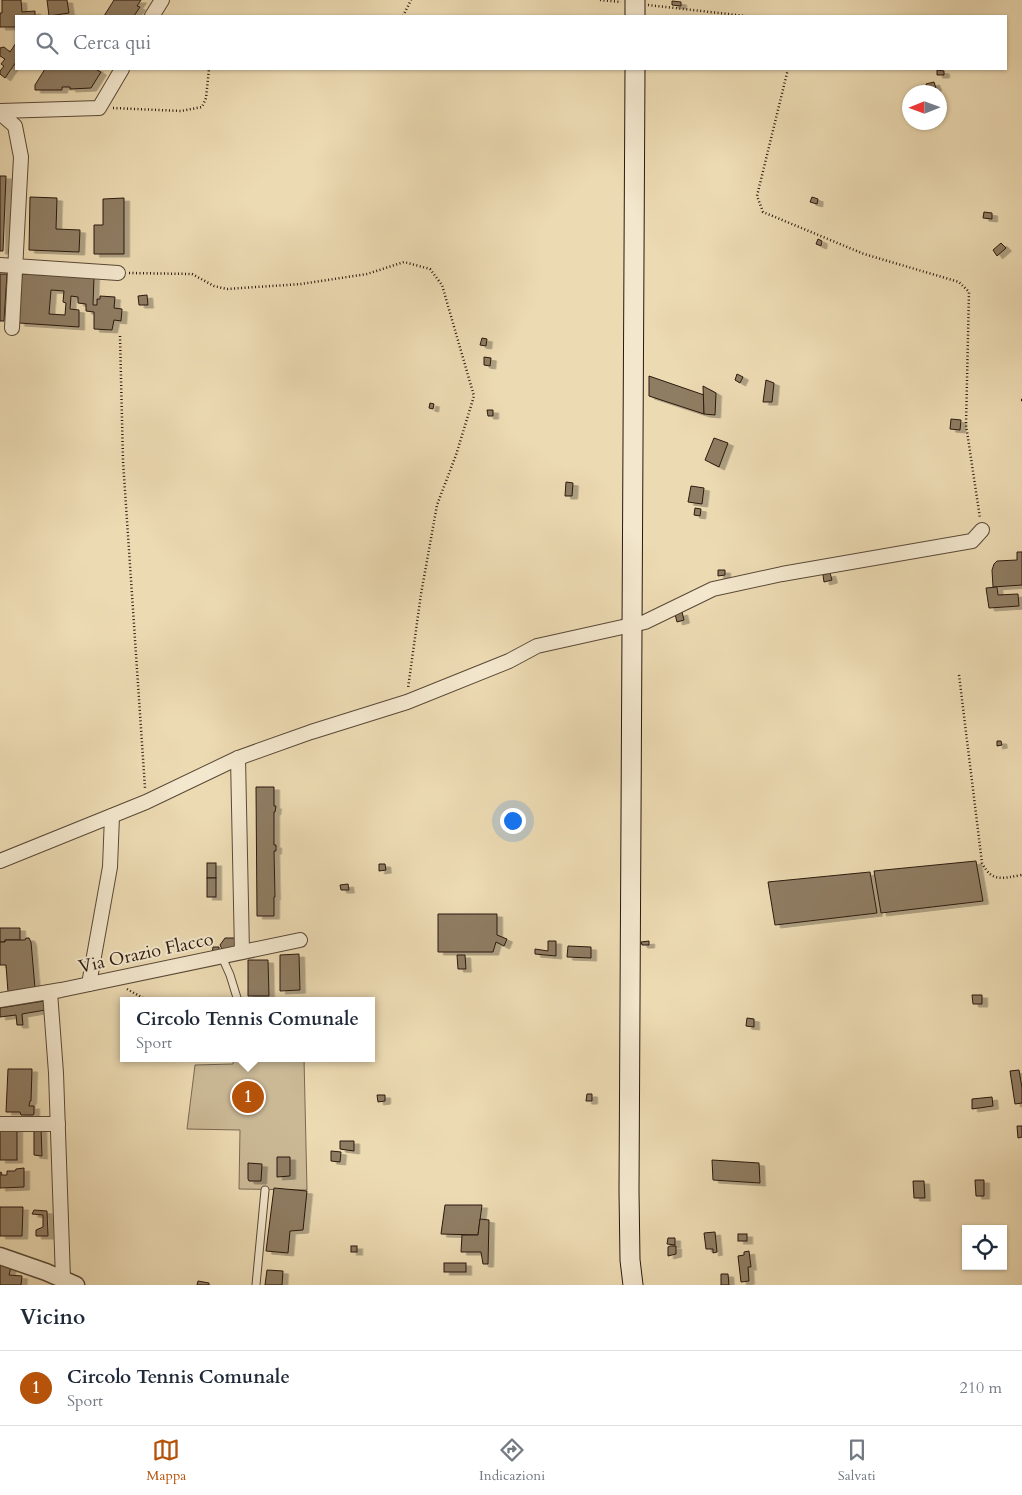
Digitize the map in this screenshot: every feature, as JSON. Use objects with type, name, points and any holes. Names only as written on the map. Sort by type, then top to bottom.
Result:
[{"type":"main road","points":[[633,1285],[630,1260],[635,70]]},
{"type":"main road","points":[[626,1285],[630,1260]]},
{"type":"street","points":[[153,15],[162,0]]},
{"type":"street","points":[[0,112],[99,108],[121,70]]},
{"type":"street","points":[[0,112],[15,126],[21,157],[12,328]]},
{"type":"street","points":[[0,265],[118,273]]},
{"type":"street","points":[[0,862],[146,802],[238,758],[311,732],[407,702],[509,662],[536,646],[645,622],[713,589],[782,574],[972,541],[982,530]]},
{"type":"street","points":[[238,758],[242,952]]},
{"type":"street","points":[[89,984],[110,867],[112,816]]},
{"type":"street","name":"Via Orazio Flacco","points":[[0,1000],[50,992],[300,940]]},
{"type":"street","points":[[0,1256],[70,1282],[50,992]]},
{"type":"street","points":[[0,1124],[58,1124]]},
{"type":"lane","points":[[222,956],[237,997]]},
{"type":"lane","points":[[256,1285],[265,1190]]},
{"type":"path","points":[[404,15],[411,0]]},
{"type":"path","points":[[600,0],[635,7],[734,15]]},
{"type":"path","points":[[99,108],[181,111],[202,107],[206,98],[209,70]]},
{"type":"path","points":[[788,70],[757,196],[763,212],[864,254],[959,282],[969,292],[966,425],[982,530]]},
{"type":"path","points":[[118,273],[192,274],[214,286],[228,289],[300,284],[367,274],[404,262],[430,269],[442,285],[474,396],[456,455],[437,505],[421,594],[407,702]]},
{"type":"path","points":[[120,336],[123,461],[146,802]]},
{"type":"path","points":[[959,676],[982,863],[986,872],[994,877],[1002,879],[1022,875]]},
{"type":"shaded area","points":[[233,1062],[304,1062],[307,1190],[239,1189],[240,1130],[187,1129],[195,1065],[233,1064]]},
{"type":"building","points":[[2,0],[21,0],[22,12],[35,11],[35,15],[15,15],[15,27],[0,27],[0,13],[2,13]]},
{"type":"building","points":[[47,0],[67,0],[69,13],[49,15]]},
{"type":"building","points":[[114,0],[141,0],[137,6],[140,7],[135,15],[105,15]]},
{"type":"building","points":[[672,1],[681,2],[681,6],[672,5]]},
{"type":"building","points":[[15,44],[15,63],[5,78],[0,74],[4,66],[1,64],[5,59],[0,56],[0,48],[4,47],[10,52]]},
{"type":"building","points":[[44,70],[97,70],[101,72],[91,88],[70,89],[70,87],[62,87],[62,90],[35,90],[35,85]]},
{"type":"building","points":[[937,70],[944,71],[944,75],[937,75]]},
{"type":"building","points":[[934,82],[935,85],[926,85]]},
{"type":"building","points":[[0,176],[6,176],[3,251],[0,251]]},
{"type":"building","points":[[30,197],[57,198],[56,229],[80,230],[79,252],[29,250]]},
{"type":"building","points":[[812,197],[818,199],[817,204],[810,202]]},
{"type":"building","points":[[124,198],[124,254],[94,254],[94,225],[103,225],[103,199]]},
{"type":"building","points":[[984,212],[992,213],[992,219],[983,218]]},
{"type":"building","points":[[818,239],[822,241],[821,246],[816,244]]},
{"type":"building","points":[[1001,243],[1006,248],[997,256],[993,250]]},
{"type":"building","points":[[0,274],[7,274],[4,321],[0,321]]},
{"type":"building","points":[[22,274],[94,277],[93,305],[97,305],[97,299],[100,299],[100,296],[115,297],[114,308],[122,309],[121,321],[114,320],[112,330],[94,329],[94,312],[86,311],[86,304],[78,303],[78,297],[71,296],[70,309],[79,310],[79,327],[19,323]],"holes":[[[51,290],[64,291],[65,315],[49,314]]]},
{"type":"building","points":[[147,295],[148,305],[139,305],[138,296]]},
{"type":"building","points":[[482,338],[487,339],[486,346],[480,345]]},
{"type":"building","points":[[484,357],[491,358],[490,366],[484,365]]},
{"type":"building","points":[[737,374],[743,377],[740,383],[735,380]]},
{"type":"building","points":[[649,376],[704,395],[704,414],[649,396]]},
{"type":"building","points":[[766,380],[774,383],[772,402],[763,402]]},
{"type":"building","points":[[703,386],[716,393],[715,415],[704,414]]},
{"type":"building","points":[[430,403],[434,404],[433,409],[429,408]]},
{"type":"building","points":[[487,410],[493,410],[493,416],[488,416]]},
{"type":"building","points":[[951,419],[961,420],[960,430],[950,429]]},
{"type":"building","points":[[714,438],[728,443],[719,467],[705,460]]},
{"type":"building","points":[[566,482],[573,483],[572,496],[565,496]]},
{"type":"building","points":[[691,486],[704,488],[702,504],[688,502]]},
{"type":"building","points":[[695,508],[701,509],[700,516],[694,515]]},
{"type":"building","points":[[1017,552],[1022,552],[1022,585],[993,587],[992,570],[994,564],[997,561],[1017,560]]},
{"type":"building","points":[[718,570],[725,570],[725,575],[718,576]]},
{"type":"building","points":[[830,573],[832,580],[824,582],[823,575]]},
{"type":"building","points":[[997,587],[998,595],[1018,594],[1019,606],[989,608],[986,588]]},
{"type":"building","points":[[682,612],[684,620],[677,622],[675,614]]},
{"type":"building","points":[[997,741],[1001,741],[1002,745],[997,746]]},
{"type":"building","points":[[256,787],[274,787],[274,806],[276,806],[274,812],[274,845],[276,845],[276,851],[274,851],[274,916],[257,916]]},
{"type":"building","points":[[976,861],[983,901],[881,913],[874,871]]},
{"type":"building","points":[[207,863],[216,863],[216,878],[207,878]]},
{"type":"building","points":[[379,864],[385,864],[386,870],[379,871]]},
{"type":"building","points":[[870,872],[877,913],[775,925],[768,882]]},
{"type":"building","points":[[207,878],[216,878],[216,897],[207,897]]},
{"type":"building","points":[[348,884],[349,890],[341,890],[340,885]]},
{"type":"building","points":[[438,914],[497,914],[497,935],[507,939],[504,946],[496,942],[493,952],[438,952]]},
{"type":"building","points":[[0,928],[20,928],[20,940],[0,942]]},
{"type":"building","points":[[29,938],[31,942],[35,988],[8,992],[6,965],[0,965],[0,942],[5,942],[5,940],[25,940]]},
{"type":"building","points":[[225,938],[235,938],[235,949],[223,951],[220,945]]},
{"type":"building","points":[[548,941],[556,941],[556,956],[535,954],[535,949],[548,951]]},
{"type":"building","points":[[649,941],[649,945],[642,945],[641,942]]},
{"type":"building","points":[[568,946],[591,947],[591,958],[567,957]]},
{"type":"building","points":[[213,947],[219,947],[219,954],[212,953]]},
{"type":"building","points":[[299,954],[300,990],[280,991],[280,955]]},
{"type":"building","points":[[457,955],[465,955],[466,969],[458,969]]},
{"type":"building","points":[[248,960],[268,960],[269,996],[248,996]]},
{"type":"building","points":[[972,995],[982,995],[982,1004],[973,1004]]},
{"type":"building","points":[[50,1000],[51,1009],[22,1014],[23,1025],[17,1025],[16,1015],[0,1017],[0,1008]]},
{"type":"building","points":[[747,1018],[754,1019],[754,1027],[746,1026]]},
{"type":"building","points":[[8,1069],[32,1069],[31,1101],[29,1106],[34,1106],[33,1115],[21,1115],[20,1112],[6,1112]]},
{"type":"building","points":[[1019,1070],[1022,1103],[1015,1104],[1010,1071]]},
{"type":"building","points":[[587,1094],[592,1094],[592,1101],[586,1101]]},
{"type":"building","points":[[377,1095],[385,1095],[385,1101],[378,1102]]},
{"type":"building","points":[[992,1097],[993,1106],[972,1109],[972,1099]]},
{"type":"building","points":[[1017,1126],[1022,1126],[1022,1137],[1018,1138]]},
{"type":"building","points":[[0,1128],[17,1128],[17,1160],[0,1160]]},
{"type":"building","points":[[34,1128],[41,1128],[42,1156],[34,1155]]},
{"type":"building","points":[[340,1141],[354,1141],[354,1151],[340,1149]]},
{"type":"building","points":[[331,1151],[341,1152],[340,1162],[331,1161]]},
{"type":"building","points":[[277,1157],[290,1157],[290,1176],[277,1177]]},
{"type":"building","points":[[712,1160],[759,1163],[760,1183],[713,1180]]},
{"type":"building","points":[[248,1163],[262,1164],[261,1181],[249,1181]]},
{"type":"building","points":[[24,1168],[24,1187],[0,1188],[0,1172],[2,1173],[1,1175],[7,1175],[7,1171]]},
{"type":"building","points":[[975,1180],[984,1180],[984,1196],[976,1196]]},
{"type":"building","points":[[913,1181],[924,1181],[925,1198],[914,1198]]},
{"type":"building","points":[[274,1188],[307,1191],[303,1230],[290,1231],[288,1253],[266,1251]]},
{"type":"building","points":[[445,1205],[482,1205],[478,1235],[441,1234]]},
{"type":"building","points":[[0,1207],[23,1207],[22,1236],[0,1236]]},
{"type":"building","points":[[34,1210],[47,1211],[48,1236],[36,1236],[36,1230],[43,1227],[43,1215],[32,1214]]},
{"type":"building","points":[[480,1219],[489,1220],[488,1264],[483,1264],[481,1252],[461,1252],[462,1235],[478,1235]]},
{"type":"building","points":[[715,1232],[717,1252],[713,1253],[713,1249],[706,1249],[704,1233]]},
{"type":"building","points":[[738,1234],[747,1234],[747,1241],[738,1241]]},
{"type":"building","points":[[668,1238],[675,1238],[675,1245],[667,1244]]},
{"type":"building","points":[[351,1246],[357,1246],[357,1252],[351,1252]]},
{"type":"building","points":[[676,1246],[676,1254],[668,1256],[668,1247]]},
{"type":"building","points":[[749,1251],[751,1267],[748,1267],[749,1281],[741,1282],[738,1256],[744,1255],[744,1252]]},
{"type":"building","points":[[444,1263],[466,1263],[466,1272],[444,1272]]},
{"type":"building","points":[[0,1264],[11,1267],[9,1275],[22,1276],[21,1285],[0,1285]]},
{"type":"building","points":[[267,1270],[283,1271],[282,1285],[265,1285]]},
{"type":"building","points":[[721,1274],[728,1274],[729,1285],[721,1285]]},
{"type":"building","points":[[198,1281],[209,1283],[209,1285],[197,1285]]},
{"type":"place","name":"Circolo Tennis Comunale","points":[[248,1097]]}]
